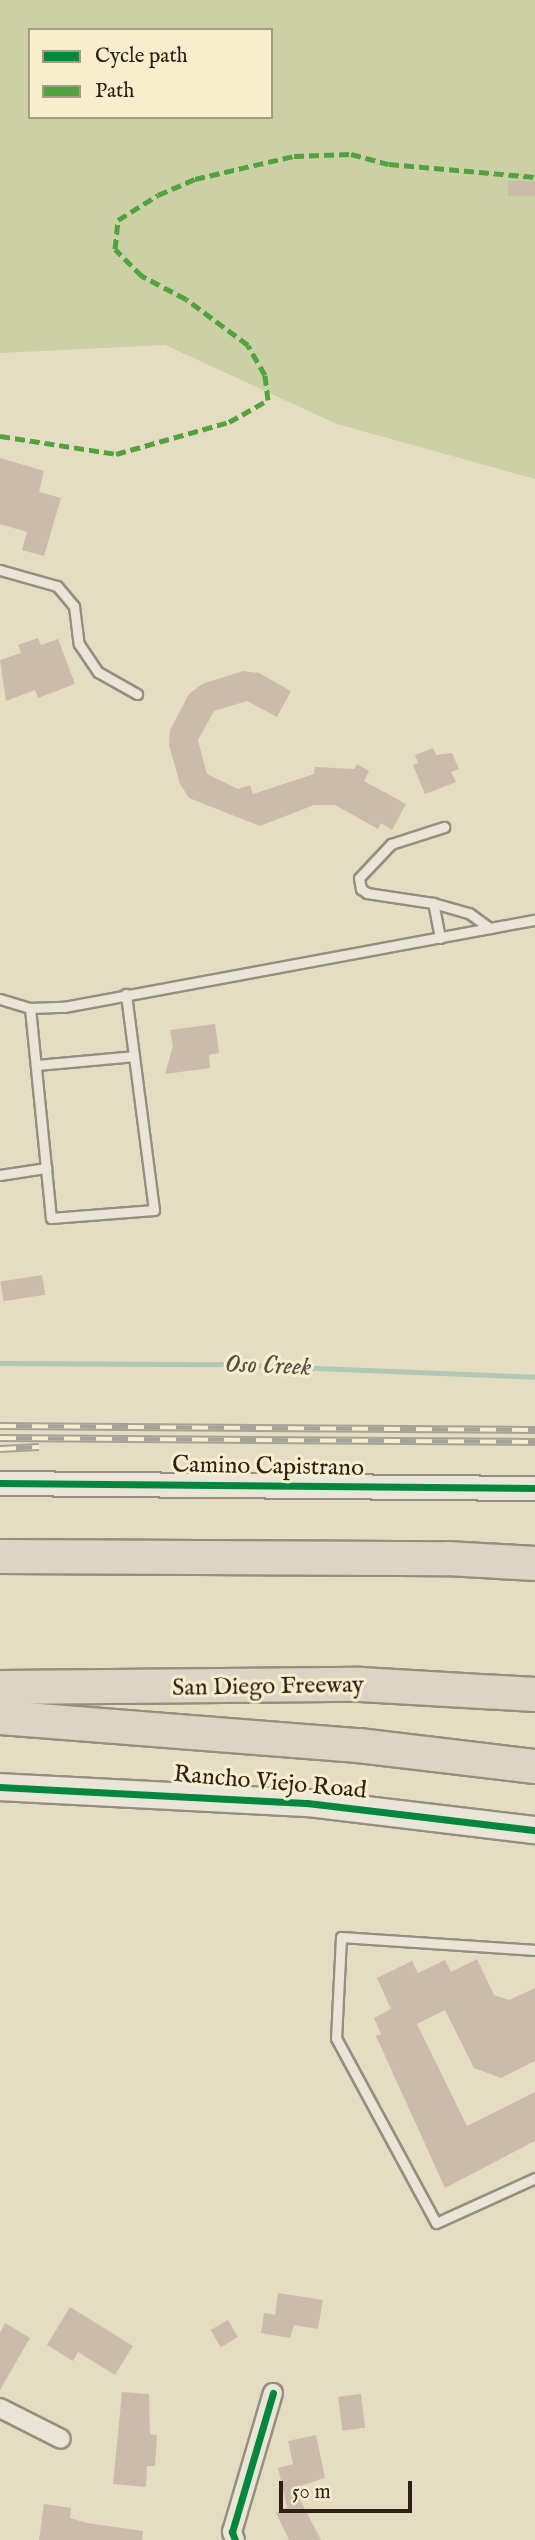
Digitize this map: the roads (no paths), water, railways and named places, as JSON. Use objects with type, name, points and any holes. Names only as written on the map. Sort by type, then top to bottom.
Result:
[{"type":"highway","points":[[0,1556],[483,1559],[535,1556]]},
{"type":"highway","points":[[483,1559],[535,1563]]},
{"type":"highway","name":"San Diego Freeway","points":[[0,1687],[360,1684],[535,1694]]},
{"type":"highway","points":[[0,1717],[358,1745],[535,1766]]},
{"type":"main road","name":"Rancho Viejo Road","points":[[0,1787],[307,1803],[535,1829]]},
{"type":"street","name":"Camino Capistrano","points":[[0,1483],[535,1488]]},
{"type":"street","points":[[235,2540],[232,2532],[272,2393]]},
{"type":"street","points":[[0,2407],[61,2439]]},
{"type":"lane","points":[[0,570],[57,586],[74,606],[79,645],[98,672],[137,694]]},
{"type":"lane","points":[[444,827],[391,844],[359,878],[360,889],[367,893],[433,903],[469,913],[490,928]]},
{"type":"lane","points":[[433,903],[440,938]]},
{"type":"lane","points":[[0,999],[30,1008],[64,1007],[535,920]]},
{"type":"lane","points":[[30,1008],[51,1219],[154,1210],[126,994]]},
{"type":"lane","points":[[36,1065],[134,1056]]},
{"type":"lane","points":[[0,1175],[46,1168]]},
{"type":"lane","points":[[535,1950],[341,1937],[336,2038],[436,2223],[535,2178]]},
{"type":"waterway","name":"Oso Creek","points":[[0,1363],[218,1364],[535,1377]]},
{"type":"railway","points":[[0,1426],[535,1430]]},
{"type":"railway","points":[[0,1438],[535,1442]]},
{"type":"railway","points":[[0,1449],[39,1447]]}]
